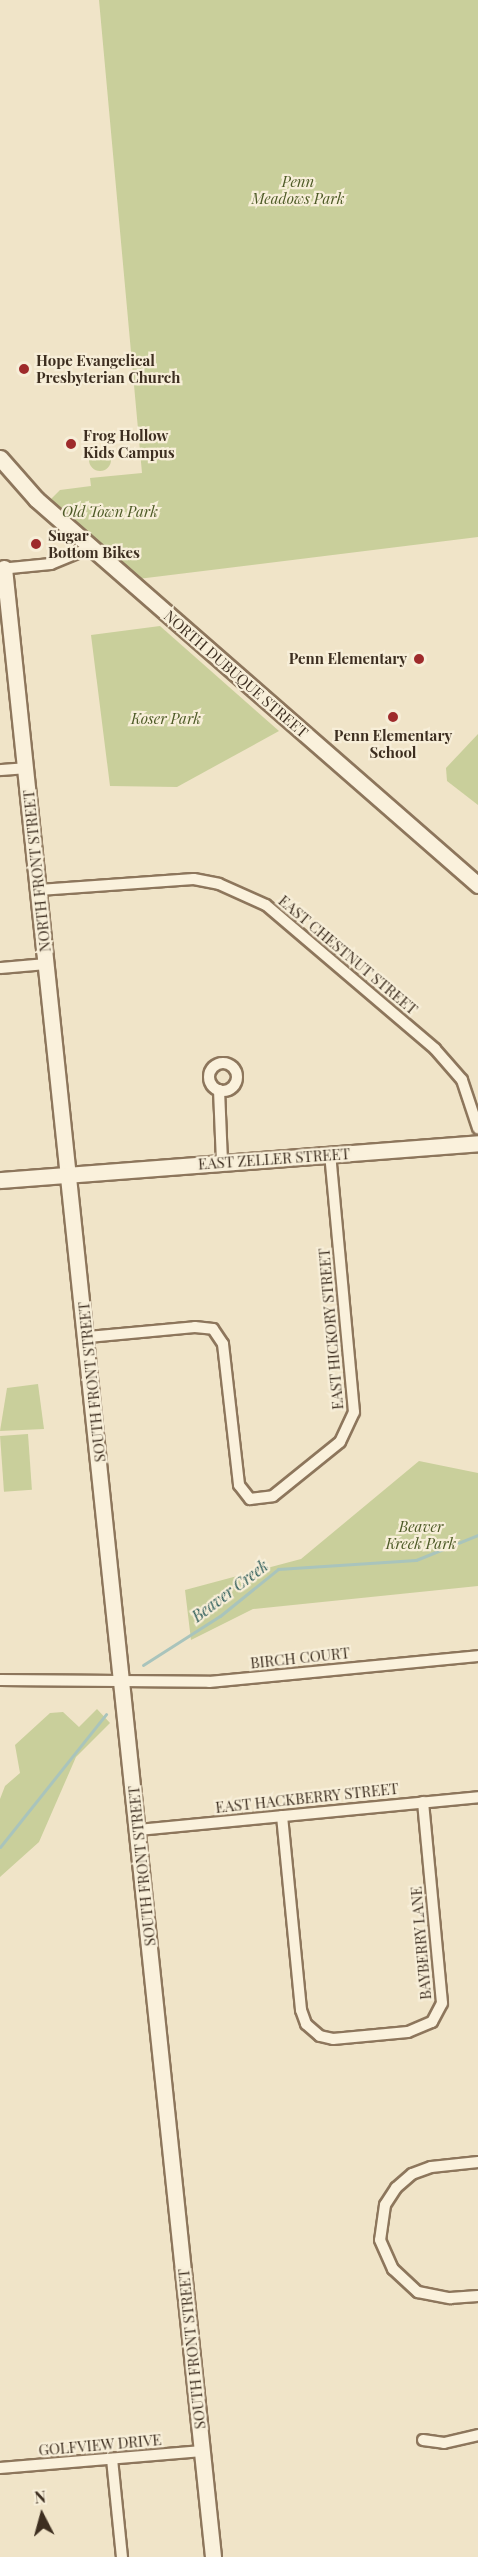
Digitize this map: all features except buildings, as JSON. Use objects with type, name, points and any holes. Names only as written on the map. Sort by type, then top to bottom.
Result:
[{"type":"street","name":"NORTH DUBUQUE STREET","points":[[0,458],[17,481],[478,885]]},
{"type":"street","points":[[2,569],[51,564],[92,547]]},
{"type":"street","name":"NORTH FRONT STREET","points":[[2,569],[70,1174]]},
{"type":"street","points":[[0,770],[26,768]]},
{"type":"street","name":"EAST CHESTNUT STREET","points":[[39,890],[194,879],[219,884],[266,905],[441,1055],[462,1080],[478,1128]]},
{"type":"street","points":[[0,968],[47,964]]},
{"type":"street","points":[[219,1090],[222,1163]]},
{"type":"street","name":"EAST ZELLER STREET","points":[[0,1180],[478,1143]]},
{"type":"street","name":"EAST HICKORY STREET","points":[[88,1337],[195,1327],[213,1329],[223,1344],[239,1485],[250,1499],[273,1496],[340,1442],[354,1412],[330,1155]]},
{"type":"street","name":"SOUTH FRONT STREET","points":[[70,1174],[213,2557]]},
{"type":"street","name":"BIRCH COURT","points":[[0,1680],[209,1682],[478,1656]]},
{"type":"street","name":"EAST HACKBERRY STREET","points":[[138,1830],[478,1797]]},
{"type":"street","name":"BAYBERRY LANE","points":[[282,1816],[301,2010],[306,2024],[327,2039],[408,2032],[432,2022],[442,2003],[423,1802]]},
{"type":"street","points":[[478,2162],[431,2167],[412,2174],[396,2188],[385,2205],[380,2240],[393,2270],[418,2292],[450,2298],[478,2296]]},
{"type":"street","points":[[423,2440],[444,2443],[478,2435]]},
{"type":"street","name":"GOLFVIEW DRIVE","points":[[0,2468],[202,2451]]},
{"type":"street","points":[[112,2459],[122,2557]]},
{"type":"green space","name":"Penn Meadows Park","points":[[99,0],[478,0],[478,537],[138,579],[49,501],[60,490],[91,486],[90,478],[142,473]]},
{"type":"green space","points":[[100,449],[110,456],[111,460],[104,470],[100,471],[90,464],[89,460],[96,450]]},
{"type":"green space","name":"Koser Park","points":[[160,626],[279,731],[177,787],[110,786],[91,635]]},
{"type":"green space","points":[[478,734],[478,805],[447,781],[446,768]]},
{"type":"green space","points":[[38,1384],[44,1429],[0,1431],[7,1388]]},
{"type":"green space","points":[[28,1434],[32,1490],[4,1492],[0,1436]]},
{"type":"green space","name":"Beaver Kreek Park","points":[[419,1461],[478,1473],[478,1586],[253,1609],[191,1640],[185,1590],[301,1559]]},
{"type":"green space","points":[[97,1709],[110,1723],[76,1757],[39,1842],[0,1877],[0,1799],[5,1786],[20,1773],[15,1745],[50,1713],[63,1712],[79,1727]]},
{"type":"waterway","name":"Beaver Creek","points":[[143,1665],[220,1616],[278,1569],[416,1560],[478,1535]]},
{"type":"waterway","name":"Beaver Creek","points":[[0,1847],[106,1714]]},
{"type":"place","name":"Hope Evangelical Presbyterian Church","points":[[24,369]]},
{"type":"place","name":"Frog Hollow Kids Campus","points":[[71,444]]},
{"type":"place","name":"Sugar Bottom Bikes","points":[[36,544]]},
{"type":"place","name":"Penn Elementary","points":[[419,659]]},
{"type":"place","name":"Penn Elementary School","points":[[393,717]]},
{"type":"park label","name":"Old Town Park","points":[[110,512]]}]
